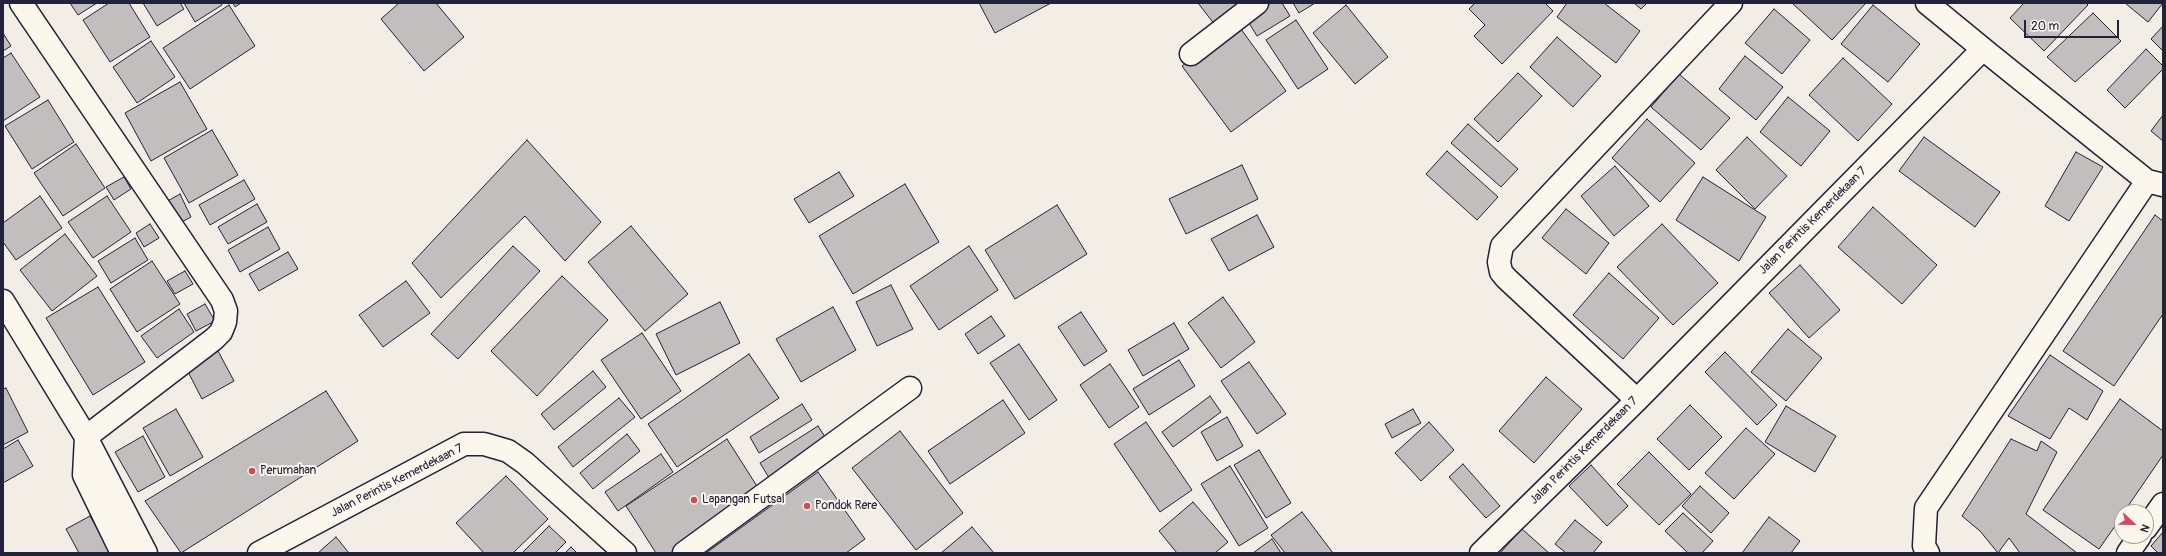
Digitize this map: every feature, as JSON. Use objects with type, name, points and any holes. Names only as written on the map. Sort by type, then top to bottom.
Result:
[{"type":"street","points":[[21,3],[222,300],[226,311],[226,322],[221,332],[214,339],[86,437],[84,475],[122,553]]},
{"type":"street","points":[[1191,54],[1257,3]]},
{"type":"street","points":[[1636,400],[1506,278],[1501,272],[1499,262],[1502,246],[1731,3]]},
{"type":"street","points":[[1927,3],[1983,49],[2155,183],[1926,508],[1924,546],[1928,553]]},
{"type":"street","name":"Jalan Perintis Kemerdekaan 7","points":[[1481,553],[1636,400],[1983,49]]},
{"type":"street","points":[[3,301],[86,437],[146,553]]},
{"type":"street","points":[[684,553],[910,388]]},
{"type":"street","name":"Jalan Perintis Kemerdekaan 7","points":[[259,553],[464,444],[484,444],[508,452],[525,463],[625,553]]},
{"type":"street","points":[[2154,517],[2163,504]]},
{"type":"street","points":[[2128,553],[2134,544]]},
{"type":"building","points":[[70,3],[97,3],[78,15]]},
{"type":"building","points":[[109,3],[129,3],[150,37],[110,62],[83,20]]},
{"type":"building","points":[[143,3],[180,3],[184,9],[157,26]]},
{"type":"building","points":[[184,3],[221,3],[222,5],[195,22]]},
{"type":"building","points":[[233,3],[241,3],[235,7]]},
{"type":"building","points":[[399,3],[436,3],[464,37],[424,71],[381,19]]},
{"type":"building","points":[[979,3],[1051,3],[995,33]]},
{"type":"building","points":[[1198,3],[1243,3],[1215,25]]},
{"type":"building","points":[[1271,3],[1282,3],[1290,16],[1257,36],[1246,18]]},
{"type":"building","points":[[1293,3],[1315,3],[1299,13]]},
{"type":"building","points":[[1475,3],[1545,3],[1553,11],[1502,64],[1474,36],[1485,25],[1469,9]]},
{"type":"building","points":[[1567,3],[1604,3],[1640,31],[1616,63],[1557,17]]},
{"type":"building","points":[[1634,3],[1647,3],[1641,9]]},
{"type":"building","points":[[1792,3],[1866,3],[1832,40]]},
{"type":"building","points":[[2024,3],[2086,3],[2088,5],[2044,51],[2010,18]]},
{"type":"building","points":[[2125,3],[2163,3],[2148,22]]},
{"type":"building","points":[[229,5],[255,46],[190,89],[163,48]]},
{"type":"building","points":[[1346,5],[1388,57],[1355,84],[1313,33]]},
{"type":"building","points":[[1873,5],[1920,44],[1888,82],[1841,44]]},
{"type":"building","points":[[1774,9],[1810,40],[1782,74],[1745,43]]},
{"type":"building","points":[[2093,13],[2121,41],[2075,82],[2047,57]]},
{"type":"building","points":[[1296,20],[1328,69],[1298,89],[1266,40]]},
{"type":"building","points":[[1238,25],[1286,91],[1231,132],[1182,66]]},
{"type":"building","points":[[2163,26],[2163,51],[2151,39]]},
{"type":"building","points":[[3,33],[11,46],[3,51]]},
{"type":"building","points":[[1557,37],[1601,76],[1573,107],[1530,67]]},
{"type":"building","points":[[151,41],[175,77],[137,103],[113,67]]},
{"type":"building","points":[[2146,49],[2163,66],[2163,69],[2125,108],[2107,90]]},
{"type":"building","points":[[11,53],[40,97],[3,121],[3,58]]},
{"type":"building","points":[[1745,56],[1783,87],[1756,120],[1719,89]]},
{"type":"building","points":[[1843,58],[1892,104],[1858,141],[1809,95]]},
{"type":"building","points":[[1518,73],[1542,96],[1498,142],[1474,119]]},
{"type":"building","points":[[1679,74],[1730,118],[1701,150],[1651,107]]},
{"type":"building","points":[[180,82],[207,129],[151,161],[125,113]]},
{"type":"building","points":[[1788,97],[1830,131],[1801,166],[1760,132]]},
{"type":"building","points":[[48,100],[74,142],[32,169],[5,126]]},
{"type":"building","points":[[2163,115],[2163,141],[2151,131]]},
{"type":"building","points":[[1647,119],[1695,163],[1660,202],[1612,158]]},
{"type":"building","points":[[1468,124],[1518,169],[1501,187],[1451,143]]},
{"type":"building","points":[[212,130],[238,175],[189,203],[164,158]]},
{"type":"building","points":[[1747,137],[1787,176],[1755,209],[1716,170]]},
{"type":"building","points":[[1924,137],[2000,192],[1975,227],[1899,171]]},
{"type":"building","points":[[527,140],[601,222],[565,261],[525,216],[441,298],[412,263]]},
{"type":"building","points":[[76,144],[105,188],[63,216],[34,173]]},
{"type":"building","points":[[1447,151],[1498,197],[1477,220],[1426,174]]},
{"type":"building","points":[[2076,152],[2103,167],[2069,221],[2045,206]]},
{"type":"building","points":[[1242,165],[1258,199],[1186,234],[1169,199]]},
{"type":"building","points":[[1615,166],[1649,206],[1614,236],[1581,196]]},
{"type":"building","points":[[839,172],[854,196],[809,223],[794,199]]},
{"type":"building","points":[[124,177],[131,189],[114,200],[106,187]]},
{"type":"building","points":[[1703,177],[1766,217],[1739,261],[1676,220]]},
{"type":"building","points":[[244,180],[255,199],[210,225],[199,205]]},
{"type":"building","points":[[905,184],[939,242],[853,294],[819,236]]},
{"type":"building","points":[[180,194],[191,217],[178,224],[166,202]]},
{"type":"building","points":[[40,196],[62,228],[16,260],[3,242],[3,223]]},
{"type":"building","points":[[107,196],[131,232],[93,258],[68,222]]},
{"type":"building","points":[[257,204],[267,222],[228,244],[218,227]]},
{"type":"building","points":[[1057,205],[1087,254],[1015,299],[985,250]]},
{"type":"building","points":[[1873,207],[1937,265],[1902,304],[1838,247]]},
{"type":"building","points":[[1566,209],[1609,243],[1586,274],[1542,238]]},
{"type":"building","points":[[1257,215],[1274,247],[1229,271],[1211,239]]},
{"type":"building","points":[[2155,215],[2163,221],[2163,314],[2114,386],[2063,351]]},
{"type":"building","points":[[150,224],[159,238],[144,247],[136,233]]},
{"type":"building","points":[[1662,224],[1718,283],[1673,325],[1617,267]]},
{"type":"building","points":[[631,226],[688,294],[645,331],[588,262]]},
{"type":"building","points":[[268,227],[280,249],[240,272],[228,250]]},
{"type":"building","points":[[65,234],[97,276],[52,311],[20,270]]},
{"type":"building","points":[[135,238],[148,260],[111,283],[98,261]]},
{"type":"building","points":[[513,246],[540,271],[458,359],[431,334]]},
{"type":"building","points":[[969,246],[998,290],[939,330],[910,286]]},
{"type":"building","points":[[288,252],[298,269],[259,291],[249,274]]},
{"type":"building","points":[[152,261],[180,304],[137,332],[110,289]]},
{"type":"building","points":[[1800,265],[1840,310],[1809,338],[1769,293]]},
{"type":"building","points":[[185,271],[193,284],[175,294],[167,281]]},
{"type":"building","points":[[1609,273],[1659,318],[1623,359],[1573,315]]},
{"type":"building","points":[[562,276],[608,320],[537,396],[491,351]]},
{"type":"building","points":[[406,281],[430,313],[383,347],[359,315]]},
{"type":"building","points":[[891,285],[913,329],[877,346],[856,302]]},
{"type":"building","points":[[98,287],[145,362],[93,395],[46,318]]},
{"type":"building","points":[[1223,297],[1255,342],[1221,368],[1188,323]]},
{"type":"building","points":[[720,302],[740,343],[676,375],[656,334]]},
{"type":"building","points":[[205,304],[215,321],[196,331],[187,314]]},
{"type":"building","points":[[833,307],[856,350],[801,382],[776,339]]},
{"type":"building","points":[[179,309],[194,332],[157,358],[141,336]]},
{"type":"building","points":[[1081,312],[1107,351],[1084,366],[1058,327]]},
{"type":"building","points":[[991,316],[1005,336],[978,354],[965,334]]},
{"type":"building","points":[[1174,323],[1189,349],[1143,376],[1128,350]]},
{"type":"building","points":[[1788,329],[1822,358],[1786,401],[1751,372]]},
{"type":"building","points":[[642,333],[681,391],[641,419],[601,360]]},
{"type":"building","points":[[1019,344],[1057,400],[1029,420],[990,363]]},
{"type":"building","points":[[218,351],[234,381],[202,399],[186,368]]},
{"type":"building","points":[[1725,352],[1777,405],[1757,425],[1705,372]]},
{"type":"building","points":[[749,354],[779,398],[677,467],[648,424]]},
{"type":"building","points":[[2050,355],[2103,391],[2087,420],[2069,408],[2050,439],[2008,416]]},
{"type":"building","points":[[1179,360],[1195,386],[1149,415],[1133,389]]},
{"type":"building","points":[[1249,362],[1286,414],[1257,434],[1221,381]]},
{"type":"building","points":[[1110,364],[1139,407],[1109,428],[1080,385]]},
{"type":"building","points":[[593,371],[606,387],[554,430],[541,414]]},
{"type":"building","points":[[1546,377],[1582,409],[1534,463],[1499,431]]},
{"type":"building","points":[[6,388],[28,432],[3,445],[3,389]]},
{"type":"building","name":"Perumahan","points":[[326,391],[358,441],[181,553],[145,501]]},
{"type":"building","points":[[1210,396],[1221,412],[1173,447],[1162,432]]},
{"type":"building","points":[[619,398],[635,417],[573,467],[558,447]]},
{"type":"building","points":[[2120,399],[2163,431],[2163,455],[2129,504],[2114,504],[2114,527],[2099,549],[2043,510]]},
{"type":"building","points":[[1003,400],[1025,433],[950,484],[928,451]]},
{"type":"building","points":[[802,404],[812,420],[759,453],[750,437]]},
{"type":"building","points":[[1690,405],[1722,437],[1689,470],[1657,439]]},
{"type":"building","points":[[1786,406],[1836,436],[1815,472],[1765,442]]},
{"type":"building","points":[[176,409],[203,457],[170,476],[143,428]]},
{"type":"building","points":[[1413,409],[1421,423],[1392,438],[1385,424]]},
{"type":"building","points":[[1227,417],[1243,446],[1217,461],[1201,432]]},
{"type":"building","points":[[1146,422],[1192,490],[1160,512],[1114,444]]},
{"type":"building","points":[[1429,422],[1454,450],[1421,481],[1395,453]]},
{"type":"building","points":[[818,426],[829,443],[771,481],[760,463]]},
{"type":"building","points":[[1746,428],[1775,454],[1734,499],[1705,473]]},
{"type":"building","points":[[900,431],[963,513],[916,550],[852,468]]},
{"type":"building","points":[[627,434],[640,451],[593,489],[580,473]]},
{"type":"building","points":[[143,436],[165,477],[138,492],[115,452]]},
{"type":"building","name":"Lapangan Futsal","points":[[727,439],[762,494],[673,553],[656,553],[626,506]]},
{"type":"building","points":[[2011,439],[2037,451],[2041,441],[2057,452],[2026,514],[2077,553],[2020,553],[2009,538],[1998,553],[1980,531],[1962,516]]},
{"type":"building","points":[[18,440],[33,466],[3,483],[3,449]]},
{"type":"building","points":[[1259,450],[1291,503],[1266,518],[1234,465]]},
{"type":"building","points":[[1649,452],[1691,494],[1659,525],[1617,484]]},
{"type":"building","points":[[661,454],[673,472],[618,511],[605,492]]},
{"type":"building","points":[[1463,464],[1500,506],[1486,518],[1449,477]]},
{"type":"building","points":[[1591,465],[1628,506],[1607,526],[1569,486]]},
{"type":"building","points":[[1230,466],[1268,528],[1239,546],[1201,484]]},
{"type":"building","name":"Pondok Rere","points":[[818,472],[865,539],[846,553],[706,553]]},
{"type":"building","points":[[506,476],[548,519],[513,553],[484,553],[456,523]]},
{"type":"building","points":[[1700,486],[1729,513],[1711,533],[1682,506]]},
{"type":"building","points":[[1193,502],[1228,542],[1215,553],[1177,553],[1159,531]]},
{"type":"building","points":[[1302,512],[1333,553],[1285,553],[1271,535]]},
{"type":"building","points":[[1683,513],[1713,541],[1702,553],[1688,553],[1665,531]]},
{"type":"building","points":[[90,516],[111,553],[79,553],[66,529]]},
{"type":"building","points":[[1769,517],[1800,541],[1791,553],[1742,553]]},
{"type":"building","points":[[1575,520],[1602,542],[1593,553],[1566,553],[1555,544]]},
{"type":"building","points":[[549,526],[566,542],[555,553],[522,553]]},
{"type":"building","points":[[972,527],[994,553],[941,553]]},
{"type":"building","points":[[1522,529],[1549,553],[1500,553]]},
{"type":"building","points":[[2163,532],[2163,553],[2158,553],[2151,546]]},
{"type":"building","points":[[336,537],[349,553],[318,553]]},
{"type":"building","points":[[1272,539],[1281,553],[1253,553]]},
{"type":"building","points":[[571,547],[577,553],[565,553]]},
{"type":"place","name":"Perumahan","points":[[252,471]]},
{"type":"place","name":"Lapangan Futsal","points":[[694,500]]},
{"type":"place","name":"Pondok Rere","points":[[807,506]]}]
